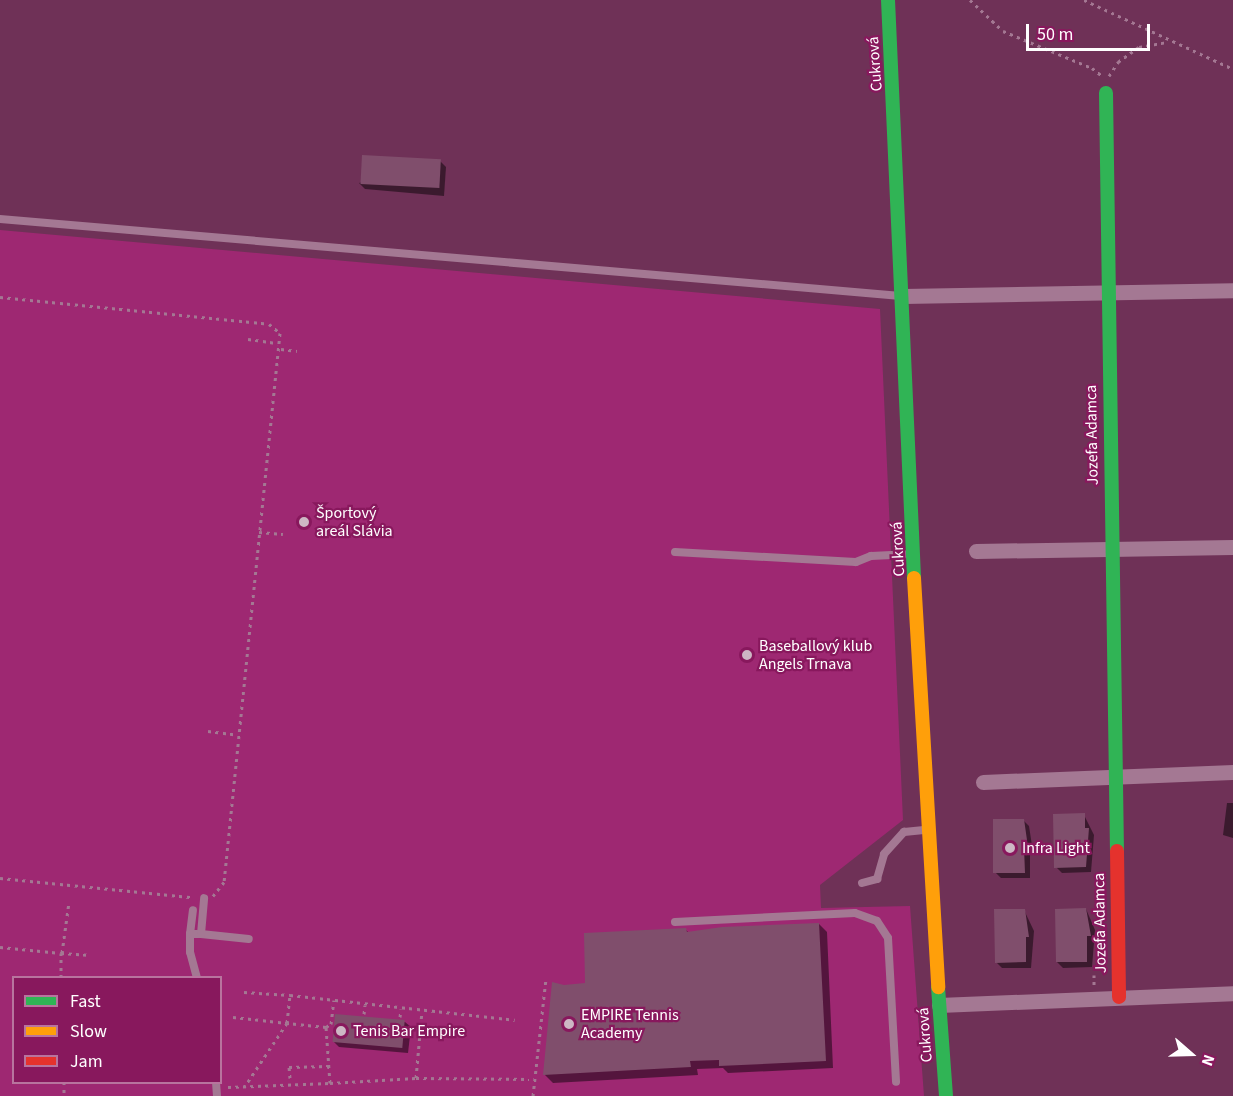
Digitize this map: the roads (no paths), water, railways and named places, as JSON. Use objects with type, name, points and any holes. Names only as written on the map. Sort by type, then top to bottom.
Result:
[{"type":"street","name":"Cukrová","points":[[888,0],[926,830],[946,1096]]},
{"type":"street","name":"Jozefa Adamca","points":[[1106,93],[1119,997]]},
{"type":"street","points":[[903,296],[1233,290]]},
{"type":"street","points":[[976,552],[1233,547]]},
{"type":"street","points":[[983,782],[1233,772]]},
{"type":"street","points":[[939,1005],[1233,993]]},
{"type":"lane","points":[[0,219],[903,296]]},
{"type":"lane","points":[[675,552],[856,562],[871,556],[915,554]]},
{"type":"lane","points":[[862,884],[877,879],[885,854],[904,832],[926,830]]},
{"type":"lane","points":[[201,934],[204,898]]},
{"type":"lane","points":[[193,910],[189,952],[196,976]]},
{"type":"lane","points":[[675,922],[855,913],[877,921],[888,938],[896,1082]]},
{"type":"lane","points":[[190,934],[249,939]]},
{"type":"place","name":"Športový areál Slávia","points":[[304,522]]},
{"type":"place","name":"Baseballový klub Angels Trnava","points":[[747,655]]},
{"type":"place","name":"Infra Light","points":[[1010,848]]},
{"type":"place","name":"EMPIRE Tennis Academy","points":[[569,1024]]},
{"type":"place","name":"Tenis Bar Empire","points":[[341,1031]]}]
